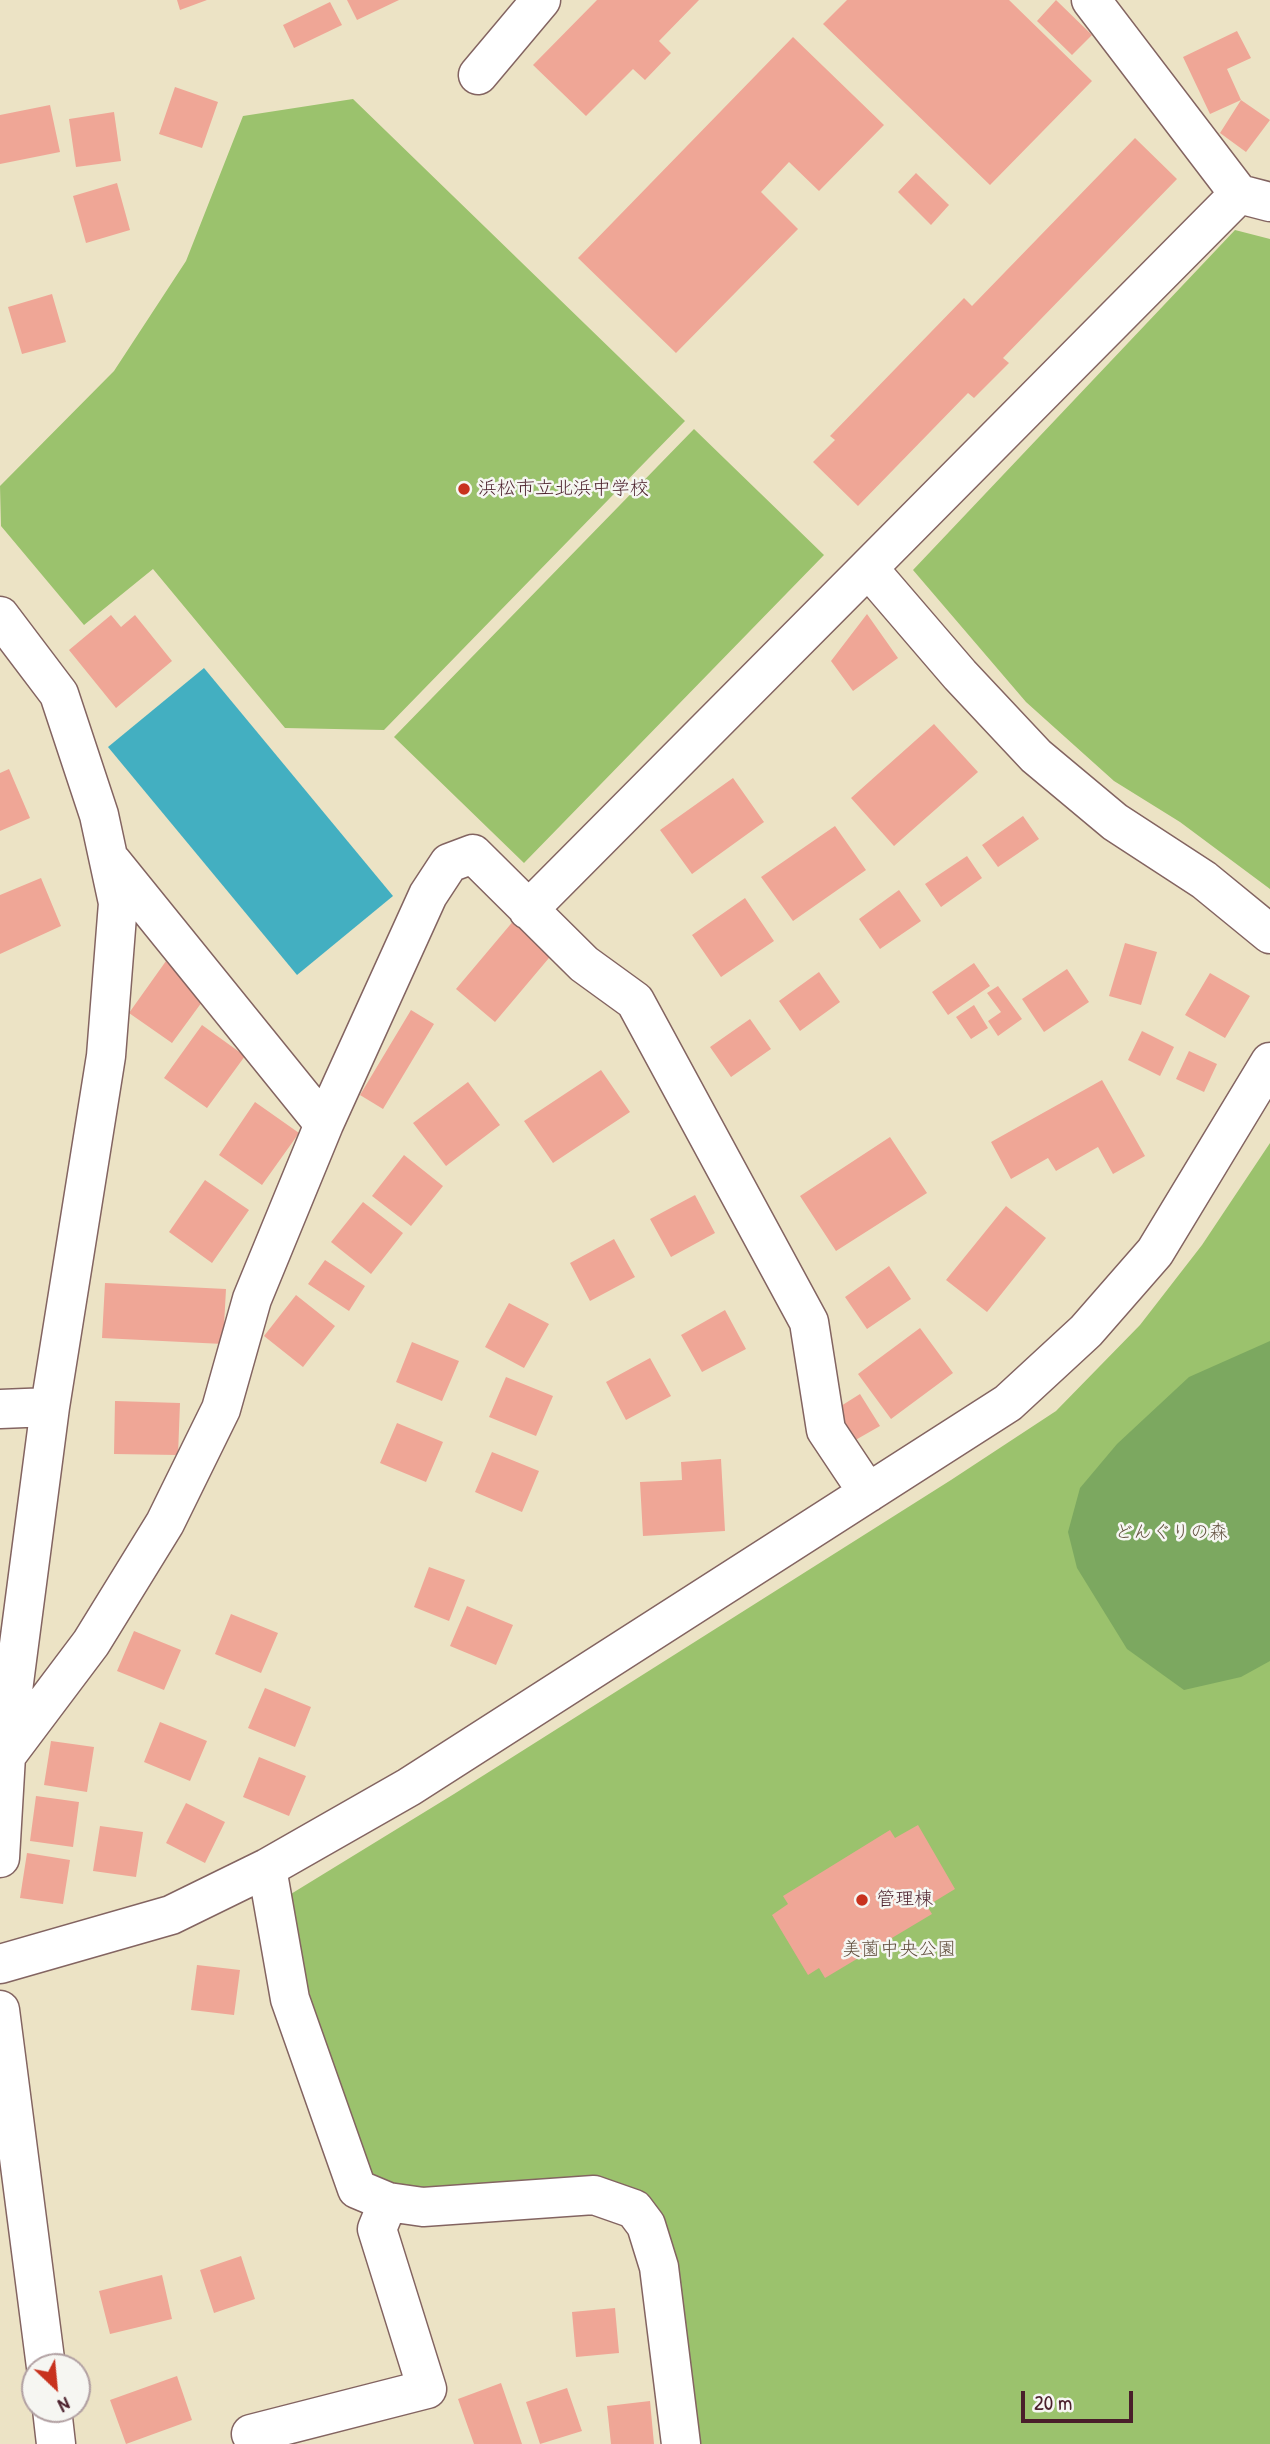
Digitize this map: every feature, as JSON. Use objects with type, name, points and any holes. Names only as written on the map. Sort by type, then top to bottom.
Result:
[{"type":"street","points":[[478,75],[541,0]]},
{"type":"street","points":[[528,910],[867,568],[1254,198],[1091,0]]},
{"type":"street","points":[[867,568],[960,675],[1036,756],[1115,822],[1204,880],[1270,934]]},
{"type":"street","points":[[0,616],[59,694],[99,814],[118,903],[106,1056],[6,1696],[6,1756],[0,1857]]},
{"type":"street","points":[[6,1756],[91,1643],[170,1511],[221,1409],[252,1299],[324,1124],[428,895],[449,863],[473,854],[584,964],[635,1001],[810,1322],[826,1430],[868,1493]]},
{"type":"street","points":[[108,857],[324,1124]]},
{"type":"street","points":[[0,1964],[171,1915],[267,1868],[409,1787],[1007,1403],[1086,1331],[1154,1252],[1270,1062]]},
{"type":"street","points":[[0,1409],[50,1407]]},
{"type":"street","points":[[267,1868],[290,1998],[357,2189],[388,2202],[423,2207],[594,2195],[634,2209],[646,2225],[659,2267],[681,2444]]},
{"type":"street","points":[[0,2010],[44,2353]]},
{"type":"street","points":[[251,2434],[426,2389],[377,2229],[388,2202]]},
{"type":"street","points":[[54,2423],[56,2444]]},
{"type":"green space","points":[[353,99],[685,421],[384,730],[285,728],[153,569],[84,625],[1,526],[0,486],[114,371],[186,261],[243,116]]},
{"type":"green space","points":[[1235,230],[1270,239],[1270,889],[1180,822],[1114,781],[1026,702],[913,570]]},
{"type":"green space","points":[[694,429],[824,555],[524,863],[394,737]]},
{"type":"green space","name":"美薗中央公園","points":[[1270,1143],[1270,2444],[681,2444],[634,2209],[357,2189],[286,1897],[454,1794],[1056,1411],[1140,1325],[1202,1245]]},
{"type":"green space","name":"どんぐりの森","points":[[1270,1341],[1270,1661],[1241,1677],[1184,1690],[1127,1649],[1077,1568],[1068,1532],[1080,1488],[1117,1444],[1189,1377]]},
{"type":"water","points":[[204,668],[393,896],[297,975],[108,747]]},
{"type":"building","points":[[177,0],[207,0],[180,10]]},
{"type":"building","points":[[347,0],[399,0],[357,20]]},
{"type":"building","points":[[597,0],[699,0],[659,41],[671,53],[645,80],[633,69],[586,116],[533,65]]},
{"type":"building","points":[[847,0],[1009,0],[1092,81],[990,185],[823,24]]},
{"type":"building","points":[[1056,0],[1092,35],[1072,55],[1037,21]]},
{"type":"building","points":[[330,2],[342,25],[294,48],[283,25]]},
{"type":"building","points":[[1237,31],[1251,58],[1227,69],[1241,100],[1210,114],[1183,57]]},
{"type":"building","points":[[793,37],[884,125],[819,191],[789,162],[761,192],[798,229],[676,353],[578,258]]},
{"type":"building","points":[[175,87],[218,102],[202,148],[159,134]]},
{"type":"building","points":[[1241,100],[1270,120],[1246,152],[1220,133]]},
{"type":"building","points":[[50,105],[60,152],[0,164],[0,115]]},
{"type":"building","points":[[114,112],[121,161],[76,167],[69,119]]},
{"type":"building","points":[[1135,138],[1177,179],[1003,358],[1009,363],[974,398],[968,393],[858,506],[813,462],[835,440],[830,436],[964,298],[972,306]]},
{"type":"building","points":[[916,173],[949,205],[931,225],[898,192]]},
{"type":"building","points":[[117,183],[130,230],[86,243],[73,196]]},
{"type":"building","points":[[52,294],[66,342],[22,354],[8,307]]},
{"type":"building","points":[[867,614],[898,658],[853,691],[831,661]]},
{"type":"building","points":[[111,615],[121,627],[135,615],[172,661],[116,708],[69,650]]},
{"type":"building","points":[[934,724],[978,772],[894,846],[851,798]]},
{"type":"building","points":[[9,769],[30,818],[0,831],[0,773]]},
{"type":"building","points":[[733,778],[764,822],[692,874],[660,830]]},
{"type":"building","points":[[1023,816],[1039,839],[998,867],[982,845]]},
{"type":"building","points":[[835,826],[866,870],[793,921],[761,877]]},
{"type":"building","points":[[967,856],[982,878],[941,907],[925,884]]},
{"type":"building","points":[[41,878],[61,926],[0,954],[0,895]]},
{"type":"building","points":[[899,890],[921,921],[880,949],[859,919]]},
{"type":"building","points":[[745,898],[774,941],[721,977],[692,935]]},
{"type":"building","points":[[515,919],[554,952],[495,1022],[456,989]]},
{"type":"building","points":[[1125,943],[1157,952],[1141,1005],[1109,996]]},
{"type":"building","points":[[166,961],[210,991],[172,1043],[129,1013]]},
{"type":"building","points":[[974,963],[990,986],[948,1015],[932,992]]},
{"type":"building","points":[[1067,969],[1089,1002],[1044,1032],[1022,999]]},
{"type":"building","points":[[819,972],[840,1002],[800,1031],[779,1001]]},
{"type":"building","points":[[1210,973],[1250,996],[1225,1038],[1185,1015]]},
{"type":"building","points":[[998,986],[1022,1019],[998,1036],[988,1021],[1001,1012],[987,993]]},
{"type":"building","points":[[974,1005],[988,1028],[971,1039],[956,1017]]},
{"type":"building","points":[[411,1010],[434,1024],[383,1109],[360,1095]]},
{"type":"building","points":[[750,1019],[771,1049],[731,1077],[710,1047]]},
{"type":"building","points":[[202,1025],[245,1056],[207,1108],[164,1078]]},
{"type":"building","points":[[1142,1031],[1174,1047],[1160,1076],[1128,1060]]},
{"type":"building","points":[[1189,1051],[1217,1064],[1204,1092],[1176,1079]]},
{"type":"building","points":[[601,1070],[630,1112],[553,1163],[524,1121]]},
{"type":"building","points":[[1102,1080],[1145,1156],[1113,1174],[1098,1147],[1056,1171],[1048,1158],[1011,1179],[991,1142]]},
{"type":"building","points":[[468,1082],[500,1125],[446,1166],[413,1123]]},
{"type":"building","points":[[255,1102],[299,1133],[262,1185],[219,1155]]},
{"type":"building","points":[[890,1137],[927,1193],[836,1251],[800,1196]]},
{"type":"building","points":[[404,1155],[443,1186],[411,1226],[372,1196]]},
{"type":"building","points":[[205,1180],[249,1210],[212,1263],[169,1232]]},
{"type":"building","points":[[695,1195],[715,1233],[671,1257],[650,1219]]},
{"type":"building","points":[[363,1202],[403,1233],[371,1274],[331,1242]]},
{"type":"building","points":[[1006,1206],[1046,1238],[987,1312],[946,1280]]},
{"type":"building","points":[[614,1239],[635,1277],[590,1301],[570,1263]]},
{"type":"building","points":[[325,1260],[365,1286],[349,1311],[308,1284]]},
{"type":"building","points":[[889,1266],[911,1299],[867,1329],[845,1297]]},
{"type":"building","points":[[105,1283],[226,1289],[223,1344],[102,1338]]},
{"type":"building","points":[[296,1295],[335,1326],[303,1367],[264,1336]]},
{"type":"building","points":[[509,1303],[549,1324],[524,1368],[485,1347]]},
{"type":"building","points":[[725,1310],[746,1349],[702,1372],[681,1335]]},
{"type":"building","points":[[920,1328],[953,1373],[891,1419],[858,1374]]},
{"type":"building","points":[[412,1342],[459,1361],[442,1401],[396,1382]]},
{"type":"building","points":[[650,1358],[671,1396],[626,1420],[606,1382]]},
{"type":"building","points":[[506,1377],[553,1396],[536,1436],[489,1417]]},
{"type":"building","points":[[860,1394],[880,1426],[852,1442],[833,1411]]},
{"type":"building","points":[[115,1401],[180,1403],[178,1455],[114,1454]]},
{"type":"building","points":[[397,1423],[443,1442],[426,1482],[380,1463]]},
{"type":"building","points":[[492,1452],[539,1471],[522,1512],[475,1492]]},
{"type":"building","points":[[721,1459],[725,1531],[643,1536],[640,1482],[682,1480],[681,1462]]},
{"type":"building","points":[[429,1567],[465,1580],[449,1621],[414,1607]]},
{"type":"building","points":[[467,1606],[513,1625],[496,1665],[450,1646]]},
{"type":"building","points":[[231,1614],[278,1633],[261,1673],[215,1654]]},
{"type":"building","points":[[134,1631],[181,1650],[164,1690],[117,1671]]},
{"type":"building","points":[[265,1688],[311,1707],[295,1747],[248,1728]]},
{"type":"building","points":[[160,1722],[207,1741],[190,1781],[144,1762]]},
{"type":"building","points":[[51,1741],[94,1747],[87,1792],[44,1785]]},
{"type":"building","points":[[259,1757],[306,1776],[289,1816],[243,1797]]},
{"type":"building","points":[[36,1796],[79,1802],[73,1847],[30,1841]]},
{"type":"building","points":[[186,1803],[225,1822],[205,1863],[166,1843]]},
{"type":"building","name":"管理棟","points":[[918,1825],[955,1889],[927,1906],[932,1914],[825,1978],[819,1968],[808,1975],[772,1915],[788,1904],[783,1896],[890,1830],[895,1838]]},
{"type":"building","points":[[100,1826],[143,1832],[136,1877],[93,1871]]},
{"type":"building","points":[[27,1853],[70,1860],[63,1904],[20,1898]]},
{"type":"building","points":[[197,1965],[240,1970],[234,2015],[191,2010]]},
{"type":"building","points":[[241,2256],[255,2299],[214,2313],[200,2270]]},
{"type":"building","points":[[162,2275],[172,2319],[110,2334],[99,2291]]},
{"type":"building","points":[[615,2308],[619,2353],[576,2357],[572,2312]]},
{"type":"building","points":[[177,2376],[192,2420],[126,2444],[110,2400]]},
{"type":"building","points":[[501,2383],[522,2444],[474,2444],[458,2399]]},
{"type":"building","points":[[567,2388],[582,2431],[540,2444],[526,2402]]},
{"type":"building","points":[[650,2401],[654,2444],[611,2444],[607,2406]]},
{"type":"place","name":"浜松市立北浜中学校","points":[[464,489]]},
{"type":"place","name":"管理棟","points":[[862,1900]]}]
